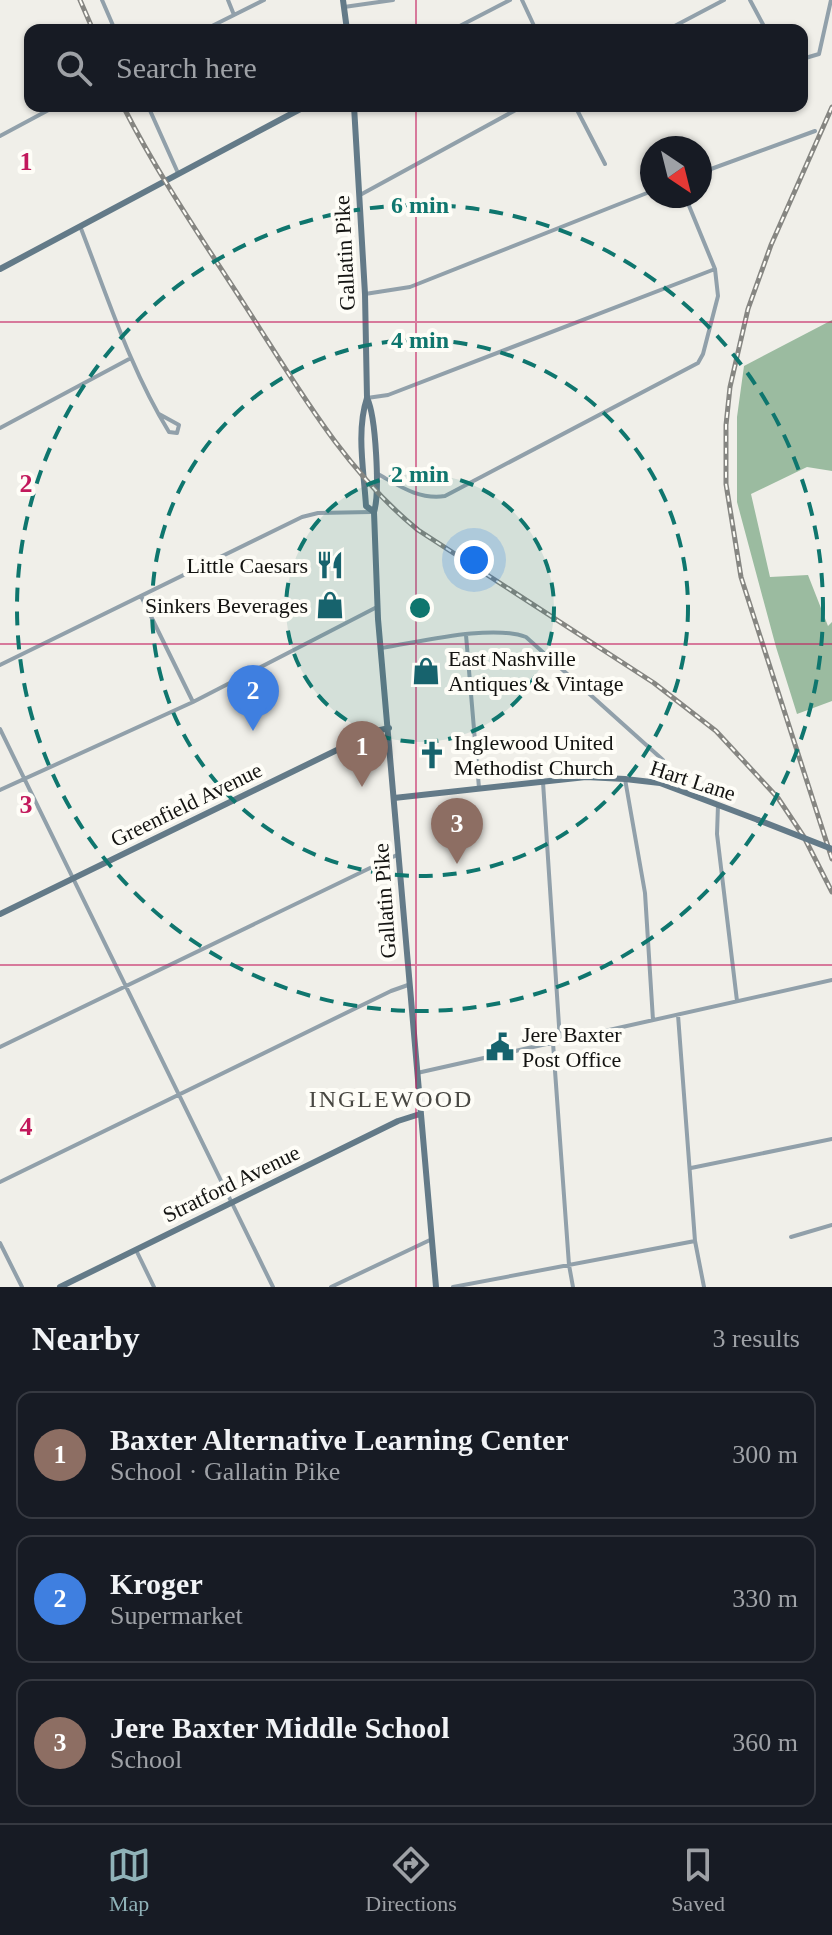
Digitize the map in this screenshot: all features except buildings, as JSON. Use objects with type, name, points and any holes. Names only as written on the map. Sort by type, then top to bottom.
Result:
[{"type":"main road","points":[[344,4],[346,24]]},
{"type":"main road","points":[[0,269],[295,112]]},
{"type":"main road","name":"Gallatin Pike","points":[[354,112],[365,294],[367,398],[362,412],[364,472],[366,506],[374,512]]},
{"type":"main road","name":"Gallatin Pike","points":[[367,398],[372,409],[376,473],[377,503],[374,512],[380,648],[436,1287]]},
{"type":"main road","name":"Greenfield Avenue","points":[[0,914],[376,731],[389,728]]},
{"type":"main road","name":"Hart Lane","points":[[394,798],[586,777],[660,783],[832,849]]},
{"type":"main road","name":"Stratford Avenue","points":[[60,1287],[398,1121],[420,1114]]},
{"type":"street","points":[[102,0],[112,24]]},
{"type":"street","points":[[228,0],[234,15]]},
{"type":"street","points":[[216,24],[264,0]]},
{"type":"street","points":[[344,4],[393,0]]},
{"type":"street","points":[[464,24],[510,0]]},
{"type":"street","points":[[522,0],[533,24]]},
{"type":"street","points":[[678,24],[724,0]]},
{"type":"street","points":[[750,0],[763,24]]},
{"type":"street","points":[[808,57],[819,54],[831,0]]},
{"type":"street","points":[[0,136],[45,112]]},
{"type":"street","points":[[151,112],[178,173]]},
{"type":"street","points":[[359,196],[512,112]]},
{"type":"street","points":[[578,112],[605,164]]},
{"type":"street","points":[[712,169],[815,131]]},
{"type":"street","points":[[365,294],[410,287],[640,196]]},
{"type":"street","points":[[376,473],[409,492],[432,498],[445,496],[698,363],[718,296],[715,269],[690,208]]},
{"type":"street","points":[[80,226],[131,358],[159,414],[169,432],[177,433],[179,425],[159,414]]},
{"type":"street","points":[[367,398],[388,395],[715,269]]},
{"type":"street","points":[[0,428],[131,358]]},
{"type":"street","points":[[0,665],[302,517],[318,513],[374,512]]},
{"type":"street","points":[[141,596],[193,702]]},
{"type":"street","points":[[0,790],[193,702],[377,607]]},
{"type":"street","points":[[380,648],[466,635],[505,633],[526,637],[663,760],[660,783]]},
{"type":"street","points":[[466,635],[479,789]]},
{"type":"street","points":[[0,729],[273,1287]]},
{"type":"street","points":[[625,779],[645,893],[653,1020]]},
{"type":"street","points":[[543,782],[560,1041]]},
{"type":"street","points":[[718,805],[717,834],[737,1001]]},
{"type":"street","points":[[0,1047],[399,854]]},
{"type":"street","points":[[416,1073],[832,980]]},
{"type":"street","points":[[0,1182],[383,994],[408,985]]},
{"type":"street","points":[[678,1015],[695,1241],[704,1287]]},
{"type":"street","points":[[553,1043],[573,1287]]},
{"type":"street","points":[[691,1168],[832,1139]]},
{"type":"street","points":[[791,1237],[832,1225]]},
{"type":"street","points":[[331,1287],[430,1240]]},
{"type":"street","points":[[453,1287],[695,1241]]},
{"type":"street","points":[[0,1243],[22,1287]]},
{"type":"street","points":[[136,1250],[154,1287]]},
{"type":"green space","points":[[832,320],[832,471],[807,467],[751,494],[770,577],[808,575],[828,626],[832,622],[832,701],[797,714],[737,502],[737,417],[744,366]]},
{"type":"railway","points":[[80,0],[90,24]]},
{"type":"railway","points":[[832,107],[771,245],[748,309],[730,387],[726,425],[726,484],[741,577],[832,859]]},
{"type":"railway","points":[[126,112],[181,206],[302,395],[366,480],[418,530],[654,683],[716,731],[778,798],[804,837],[832,892]]},
{"type":"place","name":"Little Caesars","points":[[330,565]]},
{"type":"place","name":"Sinkers Beverages","points":[[330,605]]},
{"type":"place","name":"East Nashville Antiques & Vintage","points":[[426,671]]},
{"type":"place","name":"Kroger","points":[[253,731]]},
{"type":"place","name":"Inglewood United Methodist Church","points":[[432,755]]},
{"type":"place","name":"Baxter Alternative Learning Center","points":[[362,787]]},
{"type":"place","name":"Jere Baxter Middle School","points":[[457,864]]},
{"type":"place","name":"Jere Baxter Post Office","points":[[500,1047]]},
{"type":"district","name":"INGLEWOOD","points":[[391,1099]]}]
